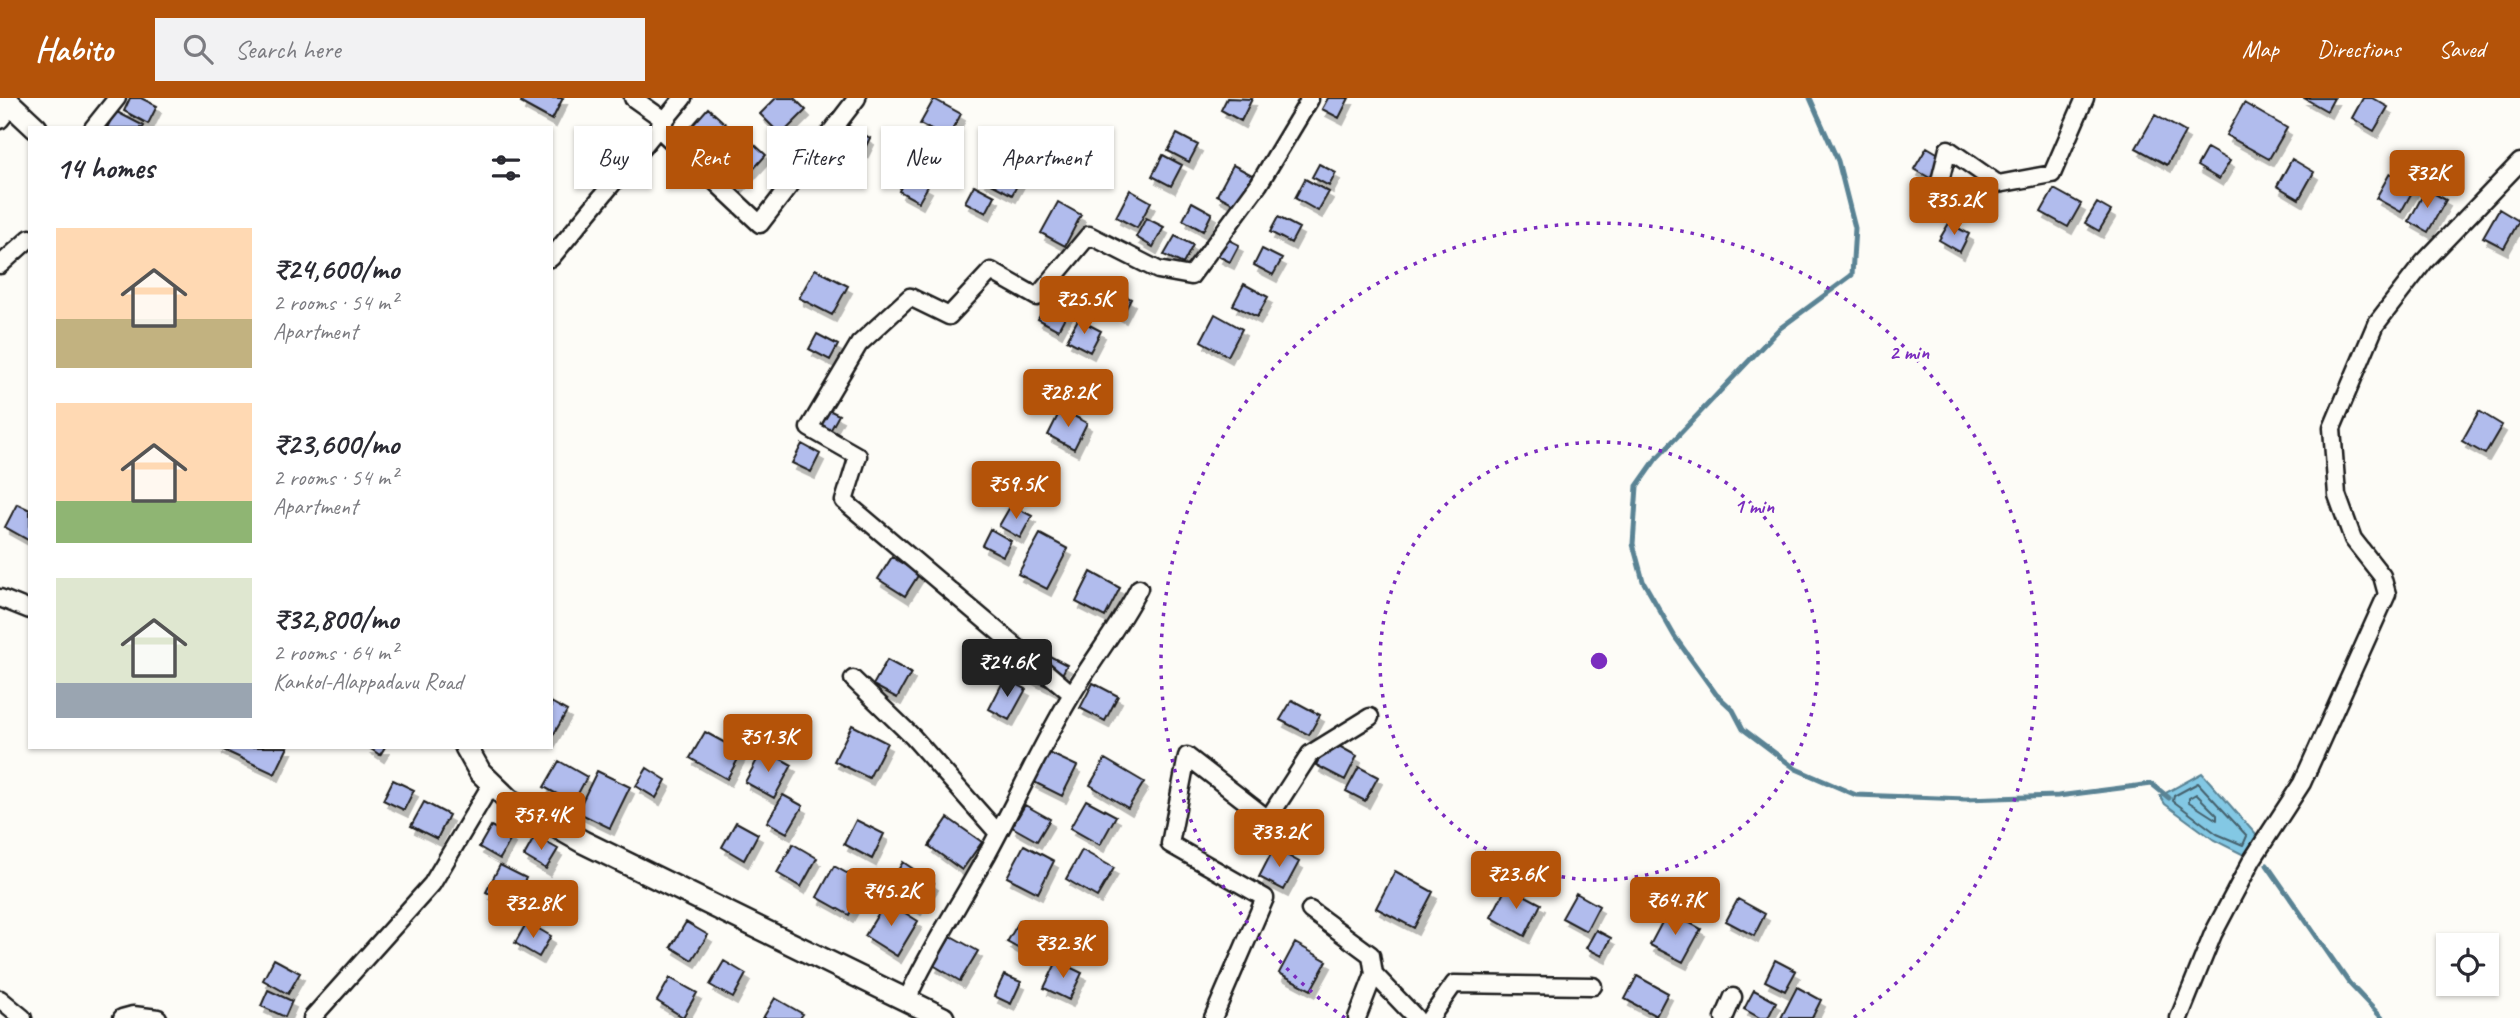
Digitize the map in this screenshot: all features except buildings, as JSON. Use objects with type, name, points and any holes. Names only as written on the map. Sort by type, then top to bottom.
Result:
[{"type":"main road","points":[[5,108],[33,126]]},
{"type":"main road","points":[[467,749],[480,772],[509,800],[583,842],[943,1018]]},
{"type":"street","points":[[95,126],[117,98]]},
{"type":"street","points":[[633,98],[760,224],[857,98]]},
{"type":"street","points":[[553,256],[683,98]]},
{"type":"street","points":[[1072,694],[844,502],[858,456],[809,428],[859,344],[910,297],[949,316],[990,271],[1037,297],[1089,235],[1158,270],[1191,276],[1259,184],[1308,98]]},
{"type":"street","points":[[1936,201],[1948,149],[1998,184],[2052,174],[2085,98]]},
{"type":"street","points":[[2179,1018],[2213,934],[2252,860],[2302,783],[2387,594],[2382,576],[2353,539],[2337,495],[2332,428],[2364,346],[2376,324],[2424,262],[2520,162]]},
{"type":"street","points":[[0,265],[28,240]]},
{"type":"street","points":[[907,999],[930,948],[998,833],[1072,694],[1121,623],[1139,588]]},
{"type":"street","points":[[0,598],[28,609]]},
{"type":"street","points":[[853,679],[913,737],[998,833]]},
{"type":"street","points":[[1213,1018],[1265,898],[1170,844],[1187,755],[1268,820],[1310,754],[1370,717]]},
{"type":"street","points":[[312,1018],[432,884],[492,783]]},
{"type":"street","points":[[1310,910],[1371,955],[1374,974],[1357,1018]]},
{"type":"street","points":[[1374,974],[1416,1018]]},
{"type":"street","points":[[1430,1018],[1454,984],[1593,986]]},
{"type":"street","points":[[1724,1018],[1732,997]]},
{"type":"street","points":[[0,999],[23,1018]]},
{"type":"street","points":[[122,1018],[133,1015],[158,1018]]},
{"type":"water","points":[[2202,773],[2258,837],[2244,855],[2214,840],[2165,804],[2160,796]]},
{"type":"waterway","points":[[1810,98],[1838,161],[1855,228],[1852,275],[1779,329],[1656,459],[1637,486],[1633,544],[1643,581],[1675,637],[1716,694],[1733,710],[1743,729],[1796,769],[1856,795],[1966,799],[2058,796],[2152,784],[2169,798]]},
{"type":"waterway","points":[[2267,865],[2349,983],[2382,1018]]}]
